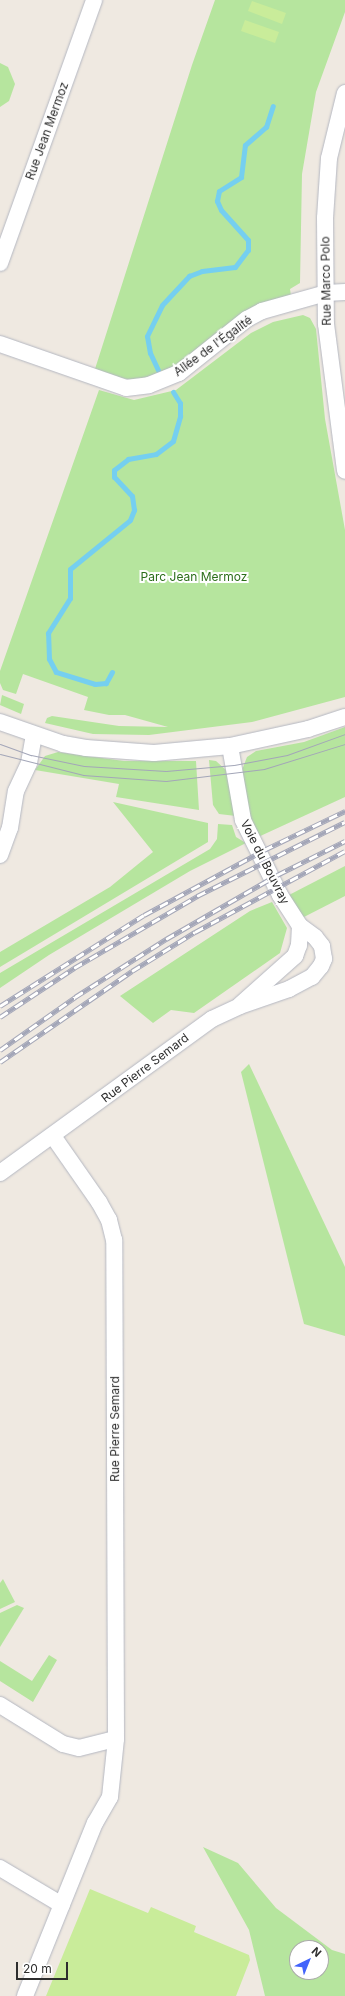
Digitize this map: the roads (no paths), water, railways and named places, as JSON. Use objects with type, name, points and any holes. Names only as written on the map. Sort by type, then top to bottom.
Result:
[{"type":"street","name":"Rue Jean Mermoz","points":[[0,263],[94,0]]},
{"type":"street","name":"Rue Marco Polo","points":[[345,93],[329,158],[325,218],[326,293],[330,367],[345,471]]},
{"type":"street","name":"Allée de l'Égalité","points":[[0,344],[126,388],[149,385],[179,373],[242,323],[262,311],[326,293],[345,292]]},
{"type":"street","points":[[0,722],[34,735],[86,748],[154,753],[230,746],[308,729],[345,717]]},
{"type":"street","points":[[0,855],[9,833],[16,791],[29,763],[34,735]]},
{"type":"street","name":"Voie du Bouvray","points":[[230,746],[243,820],[280,895],[300,926],[315,937],[322,946],[324,959],[318,972],[288,989],[240,1006]]},
{"type":"street","points":[[240,1006],[295,956],[299,945],[300,926]]},
{"type":"street","name":"Rue Pierre Semard","points":[[0,1173],[53,1136],[212,1019],[240,1006]]},
{"type":"street","name":"Rue Pierre Semard","points":[[53,1136],[99,1202],[109,1220],[114,1240],[116,1739],[110,1797],[95,1823],[62,1905]]},
{"type":"street","points":[[0,1705],[62,1744],[79,1748],[116,1739]]},
{"type":"street","points":[[0,1868],[62,1905],[25,1996]]},
{"type":"waterway","points":[[158,370],[150,353],[147,336],[162,305],[189,276],[202,271],[235,267],[248,250],[248,240],[221,210],[217,201],[219,191],[241,177],[245,145],[266,127],[273,106]]},
{"type":"waterway","points":[[112,672],[106,683],[95,684],[56,672],[49,659],[48,633],[70,598],[70,569],[130,520],[134,510],[132,496],[114,477],[114,470],[128,459],[156,454],[173,441],[180,416],[180,403],[173,392]]},
{"type":"tram line","points":[[0,744],[31,755],[84,766],[166,771],[234,765],[287,755],[345,734]]},
{"type":"tram line","points":[[0,754],[83,775],[166,781],[264,769],[345,744]]},
{"type":"railway","points":[[0,1006],[144,915],[264,850],[345,811]]},
{"type":"railway","points":[[0,1017],[74,968],[197,896],[345,822]]},
{"type":"railway","points":[[0,1050],[75,997],[166,939],[277,875],[345,841]]},
{"type":"railway","points":[[0,1062],[132,971],[195,932],[345,851]]},
{"type":"park label","name":"Parc Jean Mermoz","points":[[194,577]]}]
